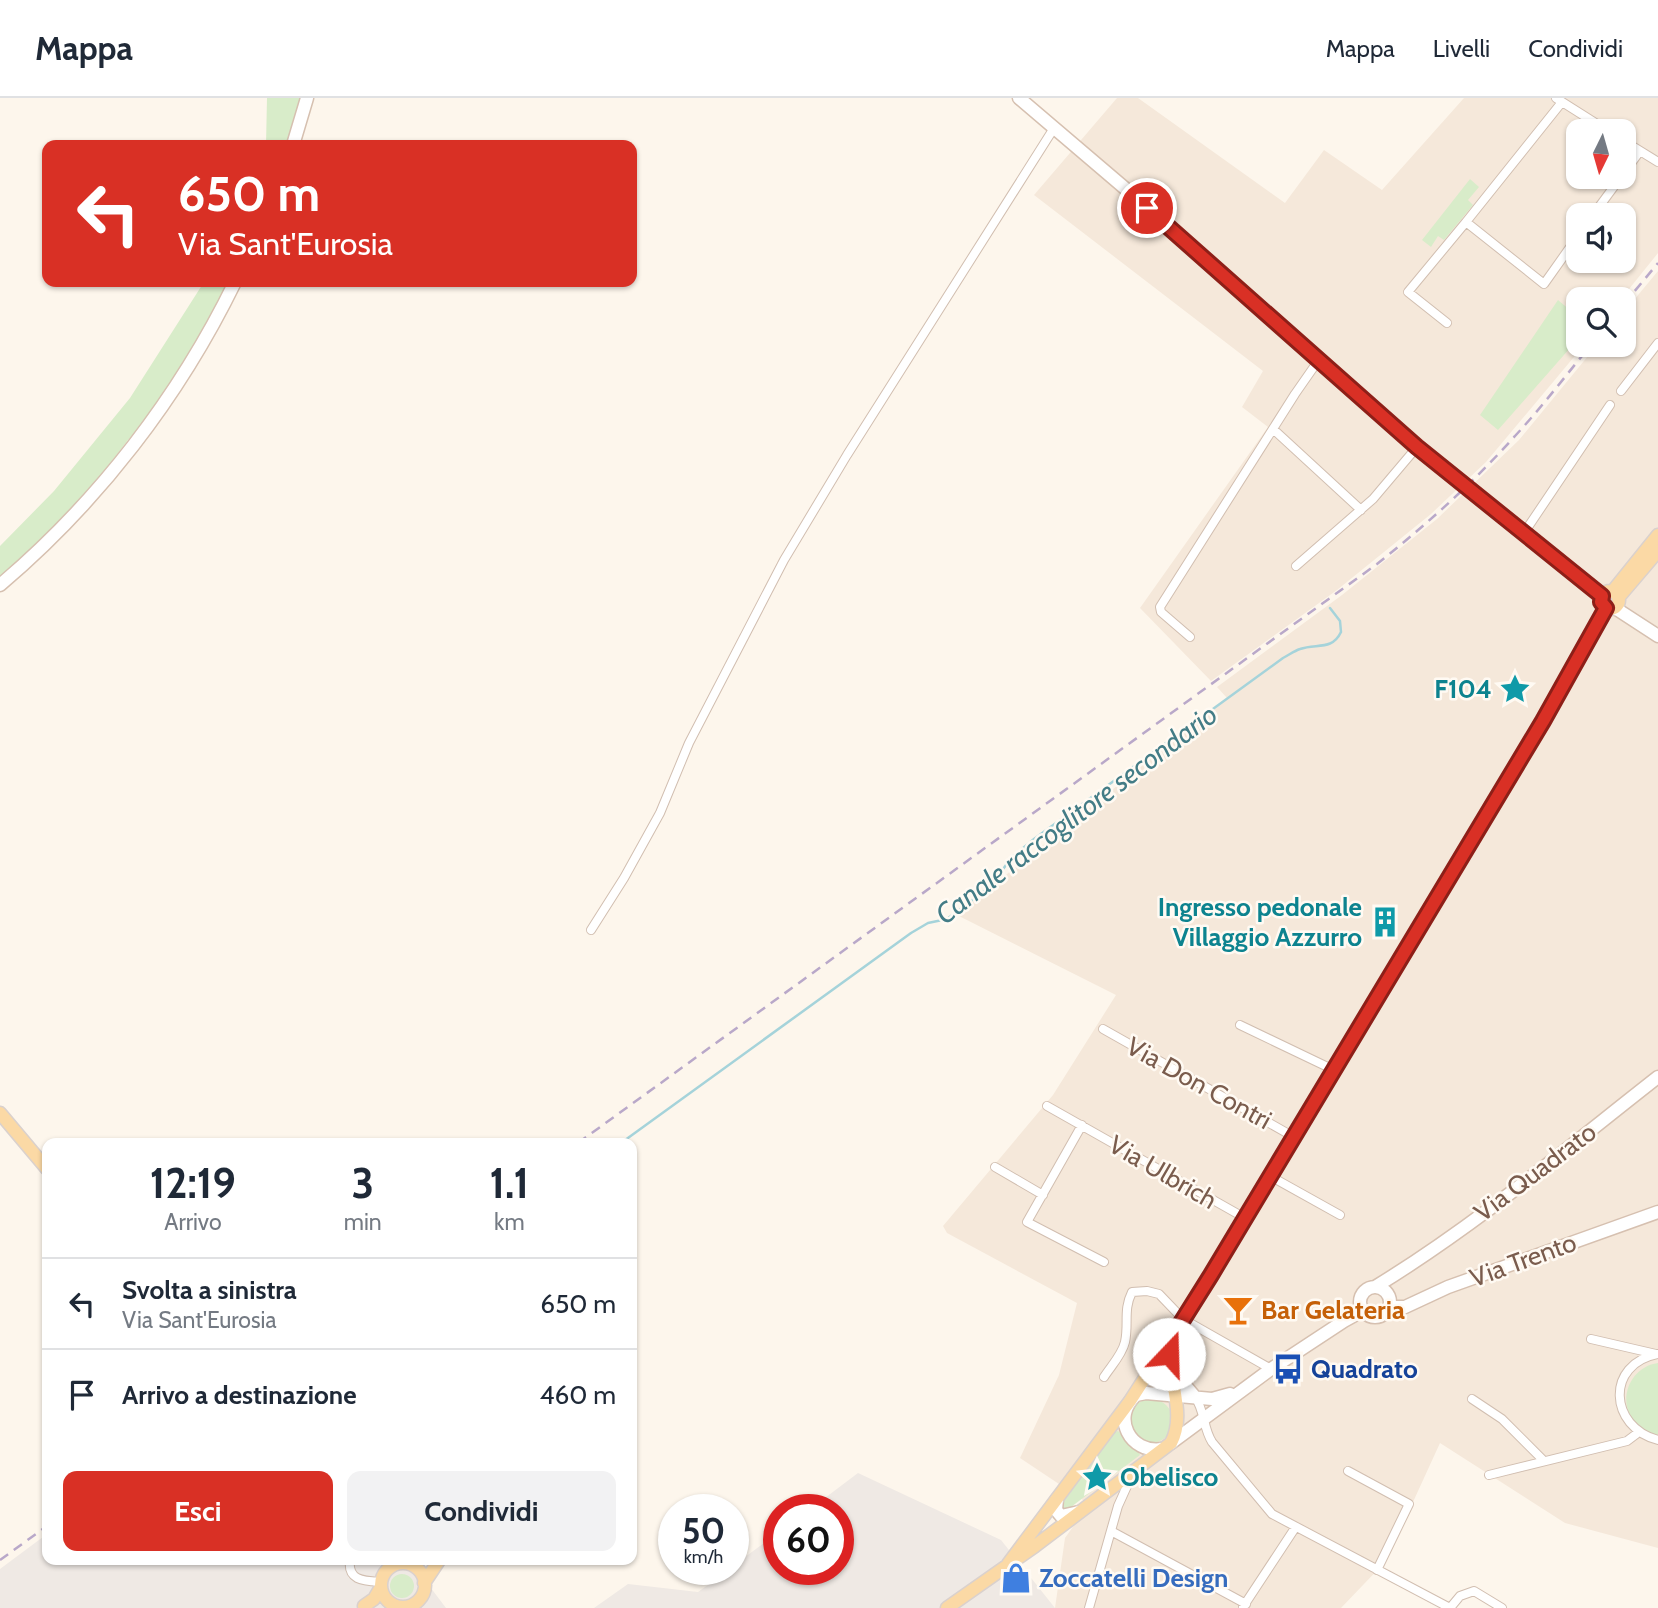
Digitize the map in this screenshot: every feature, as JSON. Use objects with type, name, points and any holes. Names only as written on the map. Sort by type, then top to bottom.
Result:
[{"type":"main road","points":[[1008,1564],[1130,1401],[1174,1334],[1543,721],[1611,600],[1658,535]]},
{"type":"main road","points":[[1611,600],[1658,551]]},
{"type":"main road","points":[[0,1113],[42,1163]]},
{"type":"main road","points":[[947,1608],[1166,1446],[1176,1432],[1178,1421],[1169,1366],[1174,1334]]},
{"type":"main road","points":[[381,1565],[386,1600],[391,1604]]},
{"type":"main road","points":[[367,1607],[382,1581],[399,1565]]},
{"type":"main road","points":[[367,1607],[391,1604],[409,1607],[423,1602],[423,1576],[411,1565]]},
{"type":"main road","points":[[424,1583],[436,1565]]},
{"type":"street","points":[[294,140],[307,98]]},
{"type":"street","points":[[1019,98],[1417,447],[1658,636]]},
{"type":"street","points":[[1447,323],[1408,292],[1466,222],[1559,100],[1589,119]]},
{"type":"street","points":[[591,930],[660,813],[689,743],[784,560],[847,455],[1054,128]]},
{"type":"street","points":[[1636,148],[1658,162]]},
{"type":"street","points":[[1636,157],[1640,151]]},
{"type":"street","points":[[1466,222],[1544,284],[1566,253]]},
{"type":"street","points":[[0,585],[88,500],[134,444],[180,380],[233,287]]},
{"type":"street","points":[[1621,391],[1658,344]]},
{"type":"street","points":[[1190,637],[1161,612],[1160,607],[1318,361]]},
{"type":"street","points":[[1524,533],[1610,405]]},
{"type":"street","points":[[1273,429],[1361,510]]},
{"type":"street","points":[[1296,566],[1373,499],[1417,447]]},
{"type":"street","points":[[1240,1026],[1334,1070]]},
{"type":"street","name":"Via Don Contri","points":[[1103,1030],[1294,1137]]},
{"type":"street","name":"Via Quadrato","points":[[1364,1310],[1361,1297],[1367,1290],[1381,1290],[1658,1077]]},
{"type":"street","name":"Via Ulbrich","points":[[1047,1106],[1245,1218]]},
{"type":"street","name":"Via Ulbrich","points":[[1082,1125],[1027,1222],[1104,1262]]},
{"type":"street","points":[[995,1167],[1043,1195]]},
{"type":"street","points":[[1270,1176],[1340,1215]]},
{"type":"street","name":"Via Trento","points":[[1389,1307],[1405,1307],[1448,1287],[1658,1212]]},
{"type":"street","points":[[1246,1387],[1218,1398],[1141,1393],[1130,1401],[1124,1417],[1129,1437],[1145,1448],[1166,1446],[1271,1369],[1343,1321],[1364,1310],[1372,1316],[1382,1315],[1389,1307],[1390,1300],[1381,1290]]},
{"type":"street","points":[[1104,1377],[1122,1352],[1126,1341],[1126,1305],[1132,1292],[1147,1291],[1159,1294],[1183,1319],[1271,1369]]},
{"type":"street","points":[[1591,1339],[1657,1354]]},
{"type":"street","points":[[1657,1354],[1633,1365],[1620,1388],[1619,1404],[1625,1417],[1639,1432],[1645,1437],[1658,1440]]},
{"type":"street","points":[[1169,1366],[1195,1397],[1204,1417],[1208,1436],[1272,1514],[1450,1608],[1460,1596],[1474,1591],[1502,1608]]},
{"type":"street","points":[[1472,1399],[1502,1419],[1544,1461]]},
{"type":"street","points":[[1489,1475],[1627,1441],[1639,1432]]},
{"type":"street","points":[[1088,1608],[1120,1500],[1135,1469]]},
{"type":"street","points":[[1348,1471],[1409,1504],[1377,1570]]},
{"type":"street","points":[[1109,1489],[1118,1495],[1120,1500]]},
{"type":"street","points":[[1057,1499],[1056,1510],[1061,1516],[1081,1511]]},
{"type":"street","points":[[1111,1531],[1244,1606],[1295,1528]]},
{"type":"street","points":[[349,1565],[349,1570],[361,1581],[382,1581]]},
{"type":"shaded area","points":[[1117,98],[1138,98],[1285,203],[1324,150],[1382,190],[1464,98],[1658,98],[1658,253],[1631,287],[1566,287],[1566,357],[1574,357],[1486,462],[1431,514],[1337,590],[1211,681],[1140,608],[1268,427],[1242,407],[1263,371],[1034,195]]},
{"type":"shaded area","points":[[1658,271],[1658,1548],[1565,1523],[1440,1443],[1386,1561],[1341,1608],[1055,1608],[1065,1538],[1089,1504],[1020,1458],[1059,1375],[1077,1303],[947,1233],[943,1226],[1053,1095],[1116,995],[953,913],[992,886],[1227,698],[1217,687],[1342,595],[1437,519],[1519,440],[1587,357],[1636,357],[1636,298]]},
{"type":"shaded area","points":[[858,1473],[1001,1540],[1055,1608],[594,1608],[628,1584],[698,1592],[708,1585],[749,1585],[749,1554],[763,1544],[763,1585],[854,1585],[854,1494],[830,1494]]},
{"type":"shaded area","points":[[42,1538],[42,1565],[414,1565],[446,1608],[0,1608],[0,1569]]},
{"type":"green space","points":[[267,98],[304,98],[291,140],[266,140]]},
{"type":"green space","points":[[1470,179],[1479,187],[1468,200],[1473,205],[1444,240],[1438,236],[1431,247],[1422,240]]},
{"type":"green space","points":[[201,287],[229,287],[208,327],[147,419],[78,505],[0,580],[0,546],[54,491],[130,398]]},
{"type":"green space","points":[[1558,300],[1566,307],[1566,353],[1498,430],[1480,415]]},
{"type":"green space","points":[[1658,1363],[1658,1435],[1638,1426],[1627,1408],[1626,1398],[1632,1379],[1648,1366]]},
{"type":"green space","points":[[1151,1399],[1166,1406],[1173,1421],[1166,1436],[1151,1443],[1136,1436],[1129,1421],[1136,1406]]},
{"type":"green space","points":[[1118,1431],[1140,1455],[1067,1510],[1063,1510],[1061,1505]]},
{"type":"green space","points":[[402,1574],[413,1581],[414,1586],[407,1597],[402,1598],[391,1591],[390,1586],[397,1575]]},
{"type":"waterway","name":"Canale raccoglitore secondario","points":[[628,1138],[911,933],[928,923],[947,919],[991,886],[1011,858],[1034,839],[1283,658],[1306,647],[1333,642],[1341,632],[1340,621],[1330,608]]},
{"type":"railway","points":[[1636,290],[1658,263]]},
{"type":"railway","points":[[585,1138],[1377,564],[1431,519],[1483,470],[1535,414],[1581,357]]},
{"type":"railway","points":[[0,1560],[42,1530]]},
{"type":"place","name":"F104","points":[[1515,689]]},
{"type":"place","name":"Ingresso pedonale Villaggio Azzurro","points":[[1385,922]]},
{"type":"place","name":"Bar Gelateria","points":[[1238,1310]]},
{"type":"place","name":"Quadrato","points":[[1288,1369]]},
{"type":"place","name":"Obelisco","points":[[1097,1477]]},
{"type":"place","name":"Zoccatelli Design","points":[[1016,1578]]},
{"type":"route","points":[[1147,208],[1417,447],[1602,596],[1601,602],[1606,608],[1543,721],[1174,1334],[1169,1354]]}]
